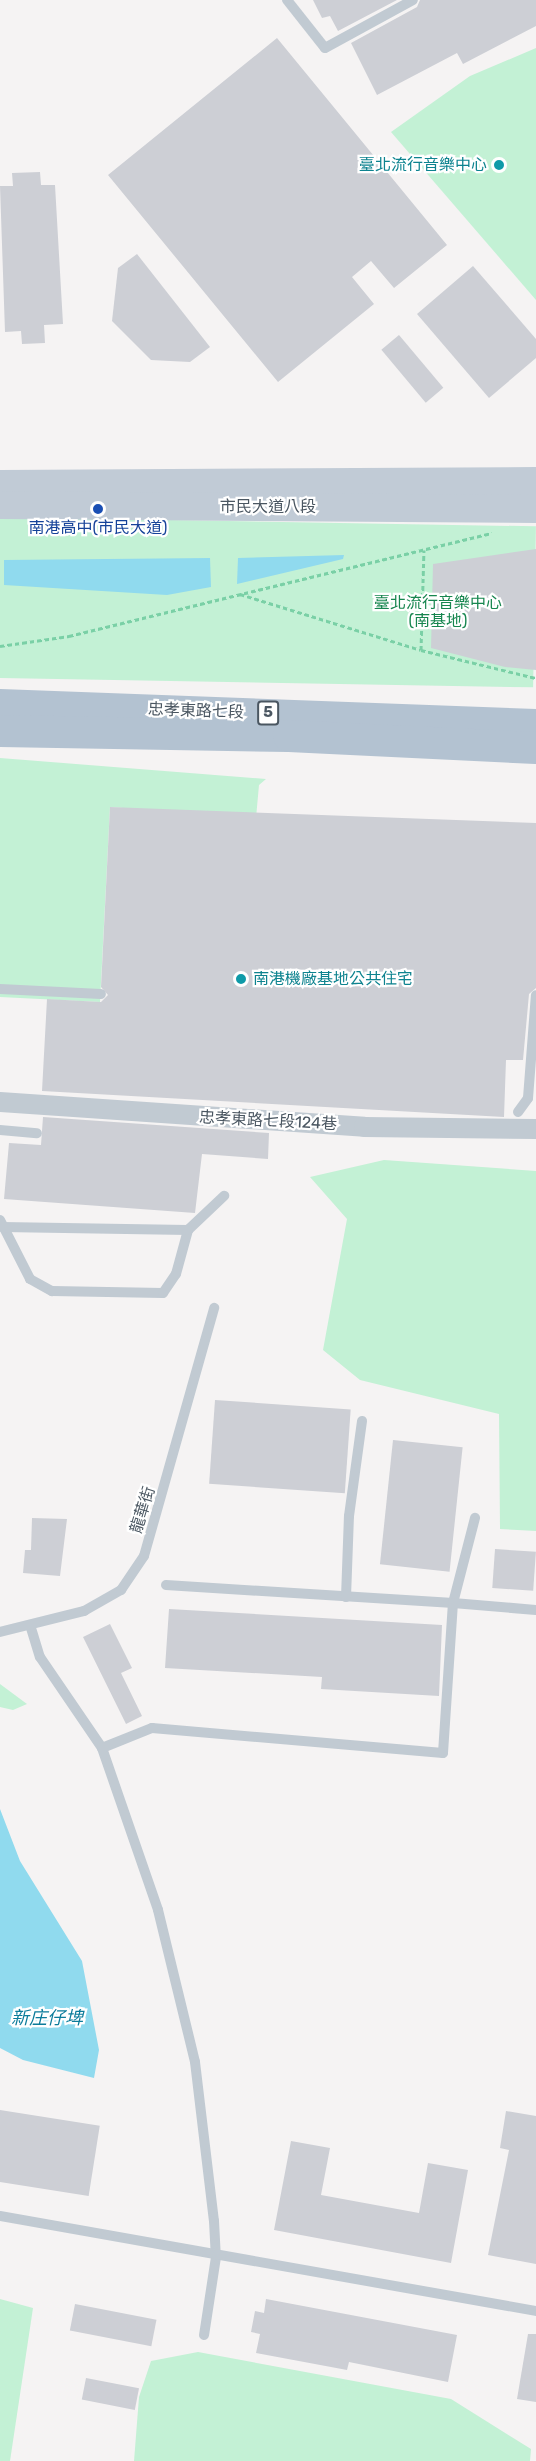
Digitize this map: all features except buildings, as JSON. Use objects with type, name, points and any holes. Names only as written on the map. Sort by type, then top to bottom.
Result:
[{"type":"main road","name":"忠孝東路七段","points":[[0,705],[536,725]]},
{"type":"main road","name":"忠孝東路七段","points":[[0,731],[289,736],[536,748]]},
{"type":"street","name":"市民大道八段","points":[[0,484],[536,481]]},
{"type":"street","name":"市民大道八段","points":[[0,505],[536,509]]},
{"type":"street","name":"忠孝東路七段124巷","points":[[0,1102],[364,1127],[536,1129]]},
{"type":"lane","points":[[287,0],[325,48],[413,0]]},
{"type":"lane","points":[[0,989],[101,994]]},
{"type":"lane","points":[[518,1112],[528,1098],[536,995]]},
{"type":"lane","points":[[0,1130],[37,1133]]},
{"type":"lane","points":[[188,1230],[1,1223],[30,1279],[52,1291],[163,1293],[176,1274],[188,1230],[224,1196]]},
{"type":"lane","name":"龍華街","points":[[0,1632],[31,1628],[84,1611],[121,1590],[144,1556],[214,1308]]},
{"type":"lane","points":[[346,1597],[349,1516],[362,1421]]},
{"type":"lane","points":[[102,1748],[152,1728],[443,1754],[453,1603],[475,1518]]},
{"type":"lane","points":[[166,1585],[536,1610]]},
{"type":"lane","points":[[31,1628],[40,1656],[102,1748],[158,1910],[195,2062],[216,2257],[204,2335]]},
{"type":"lane","points":[[0,2216],[216,2257],[536,2311]]},
{"type":"path","points":[[0,646],[69,636],[496,532]]},
{"type":"path","points":[[421,650],[424,549]]},
{"type":"path","points":[[238,594],[421,650],[536,678]]},
{"type":"green space","points":[[536,48],[536,300],[391,132],[470,76]]},
{"type":"green space","name":"臺北流行音樂中心 (南基地)","points":[[0,517],[536,526],[533,687],[0,678]]},
{"type":"green space","points":[[0,758],[266,779],[259,785],[256,818],[110,807],[100,1002],[0,997]]},
{"type":"green space","points":[[384,1160],[536,1171],[536,1531],[500,1529],[499,1414],[360,1380],[323,1350],[347,1219],[310,1177]]},
{"type":"green space","points":[[0,1684],[27,1704],[13,1710],[0,1707]]},
{"type":"green space","points":[[0,2299],[33,2308],[10,2461],[0,2461]]},
{"type":"green space","points":[[198,2352],[451,2399],[531,2449],[530,2461],[134,2461],[139,2397],[151,2361]]},
{"type":"water","points":[[344,555],[343,559],[237,584],[238,558]]},
{"type":"water","points":[[210,558],[211,587],[167,595],[4,585],[4,560]]},
{"type":"water","name":"新庄仔埤","points":[[0,1809],[20,1861],[82,1961],[99,2050],[94,2078],[23,2060],[0,2048]]},
{"type":"place","name":"臺北流行音樂中心","points":[[499,165]]},
{"type":"place","name":"南港高中(市民大道)","points":[[98,509]]},
{"type":"place","name":"南港機廠基地公共住宅","points":[[241,979]]}]
